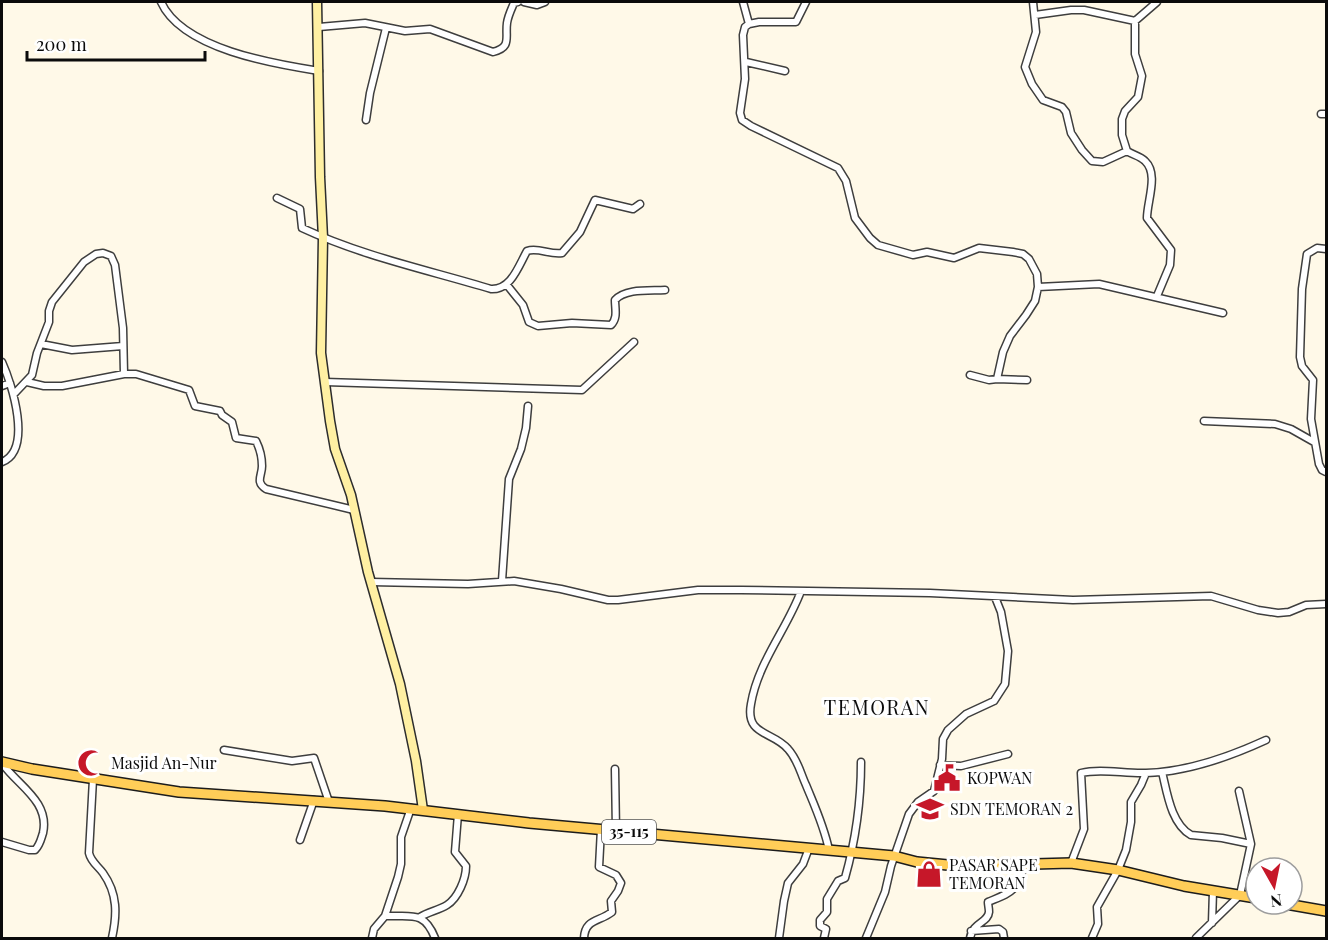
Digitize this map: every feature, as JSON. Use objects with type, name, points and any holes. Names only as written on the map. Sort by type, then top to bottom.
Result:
[{"type":"main road","name":"35-115","points":[[2,762],[179,792],[411,808],[616,831],[894,856],[917,862],[958,866],[1071,863],[1118,870],[1184,886],[1244,896]]},
{"type":"main road","points":[[1304,907],[1326,911]]},
{"type":"street","points":[[161,2],[173,18],[210,43],[258,60],[319,71]]},
{"type":"street","points":[[317,2],[323,238],[321,353],[335,449],[354,510],[371,582],[400,684],[416,761],[423,810]]},
{"type":"street","points":[[319,27],[365,23],[405,31],[430,29],[493,52],[503,48],[506,44],[508,19],[514,3],[518,2]]},
{"type":"street","points":[[524,2],[537,5],[545,2]]},
{"type":"street","points":[[743,2],[748,24]]},
{"type":"street","points":[[806,2],[796,22],[759,22],[748,24],[745,27],[743,35],[746,62],[740,113],[742,120],[838,168],[846,181],[855,218],[870,238],[878,244],[908,254],[927,252],[951,258],[979,248],[1023,254],[1029,259],[1037,274],[1038,287],[1035,300],[1010,336],[1003,352],[997,379]]},
{"type":"street","points":[[1034,2],[1034,40],[1025,67],[1039,95],[1049,103],[1062,107],[1066,112],[1071,133],[1092,161],[1102,162],[1127,152],[1144,160],[1148,166],[1151,181],[1147,218],[1171,250],[1170,266],[1157,296]]},
{"type":"street","points":[[1127,152],[1122,135],[1122,119],[1125,111],[1138,97],[1142,76],[1135,54],[1135,21],[1157,2]]},
{"type":"street","points":[[1035,15],[1084,10],[1135,21]]},
{"type":"street","points":[[366,120],[386,28]]},
{"type":"street","points":[[746,62],[785,71]]},
{"type":"street","points":[[277,198],[300,209],[302,228],[323,238],[491,289],[499,289],[507,285],[526,251],[533,249],[554,254],[562,253],[580,232],[595,200],[633,209],[640,204]]},
{"type":"street","points":[[1326,249],[1317,248],[1307,254],[1302,289],[1300,357],[1302,366],[1313,380],[1311,419],[1314,442],[1319,464],[1326,472]]},
{"type":"street","points":[[14,394],[32,375],[49,322],[52,302],[84,262],[96,254],[103,253],[111,256],[115,265],[123,328],[124,375]]},
{"type":"street","points":[[1038,287],[1099,284],[1223,313]]},
{"type":"street","points":[[507,285],[523,305],[530,322],[538,326],[572,323],[611,325],[615,322],[615,300],[620,295],[665,290]]},
{"type":"street","points":[[325,382],[582,390],[634,342]]},
{"type":"street","points":[[41,344],[72,350],[123,346]]},
{"type":"street","points":[[2,362],[14,394],[17,443],[12,455],[2,462]]},
{"type":"street","points":[[27,382],[44,386],[62,386],[124,375],[143,375],[189,390],[195,406],[220,411],[222,416],[232,422],[236,438],[256,441],[260,448],[262,468],[259,481],[261,486],[354,510]]},
{"type":"street","points":[[970,375],[989,380],[1028,380]]},
{"type":"street","points":[[2,386],[10,383]]},
{"type":"street","points":[[502,581],[509,479],[521,449],[528,406]]},
{"type":"street","points":[[1204,421],[1275,424],[1292,429],[1314,442]]},
{"type":"street","points":[[371,582],[468,584],[502,581],[537,584],[608,600],[629,600],[705,590],[939,594],[1073,600],[1211,596],[1278,614],[1306,605],[1326,604]]},
{"type":"street","points":[[801,591],[792,614],[765,662],[753,694],[750,710],[758,730],[785,745],[798,762],[820,815],[829,850]]},
{"type":"street","points":[[866,939],[885,892],[894,856],[909,814],[918,802],[934,791],[943,739],[948,730],[966,714],[994,701],[1005,684],[1008,651],[1001,612],[995,597]]},
{"type":"street","points":[[1071,863],[1084,829],[1081,772],[1162,772],[1235,754],[1266,740]]},
{"type":"street","points":[[224,750],[292,761],[314,758],[330,802]]},
{"type":"street","points":[[940,765],[961,766],[1008,754]]},
{"type":"street","points":[[2,762],[37,802],[45,821],[39,844],[35,850],[2,842]]},
{"type":"street","points":[[824,939],[826,929],[820,926],[820,920],[827,912],[827,899],[838,881],[845,878],[852,852],[860,808],[861,762]]},
{"type":"street","points":[[615,769],[616,831]]},
{"type":"street","points":[[1162,772],[1169,800],[1180,825],[1187,833],[1191,836],[1222,838],[1251,844]]},
{"type":"street","points":[[1092,939],[1098,924],[1097,907],[1118,870],[1128,841],[1131,802],[1146,773]]},
{"type":"street","points":[[93,779],[88,849],[89,857],[103,874],[115,899],[116,917],[112,939]]},
{"type":"street","points":[[1196,939],[1239,895],[1251,844],[1239,791]]},
{"type":"street","points":[[300,840],[314,800]]},
{"type":"street","points":[[372,939],[374,929],[385,916],[401,869],[401,837],[411,808]]},
{"type":"street","points":[[385,916],[420,917],[449,904],[454,899],[463,881],[466,866],[455,852],[458,814]]},
{"type":"street","points":[[584,939],[585,931],[590,923],[612,912],[611,901],[621,883],[616,875],[599,867],[601,829]]},
{"type":"street","points":[[779,939],[788,883],[803,864],[809,848]]},
{"type":"street","points":[[970,935],[974,926],[987,918],[988,901],[1005,896],[1017,886],[1024,866]]},
{"type":"street","points":[[1212,923],[1213,891]]},
{"type":"street","points":[[420,917],[430,928],[435,939]]},
{"type":"street","points":[[970,935],[999,929],[1003,932],[1004,939]]},
{"type":"place","name":"Masjid An-Nur","points":[[91,763]]},
{"type":"place","name":"KOPWAN","points":[[947,778]]},
{"type":"place","name":"SDN TEMORAN 2","points":[[930,809]]},
{"type":"place","name":"PASAR SAPE TEMORAN","points":[[929,874]]},
{"type":"district","name":"TEMORAN","points":[[877,708]]}]
